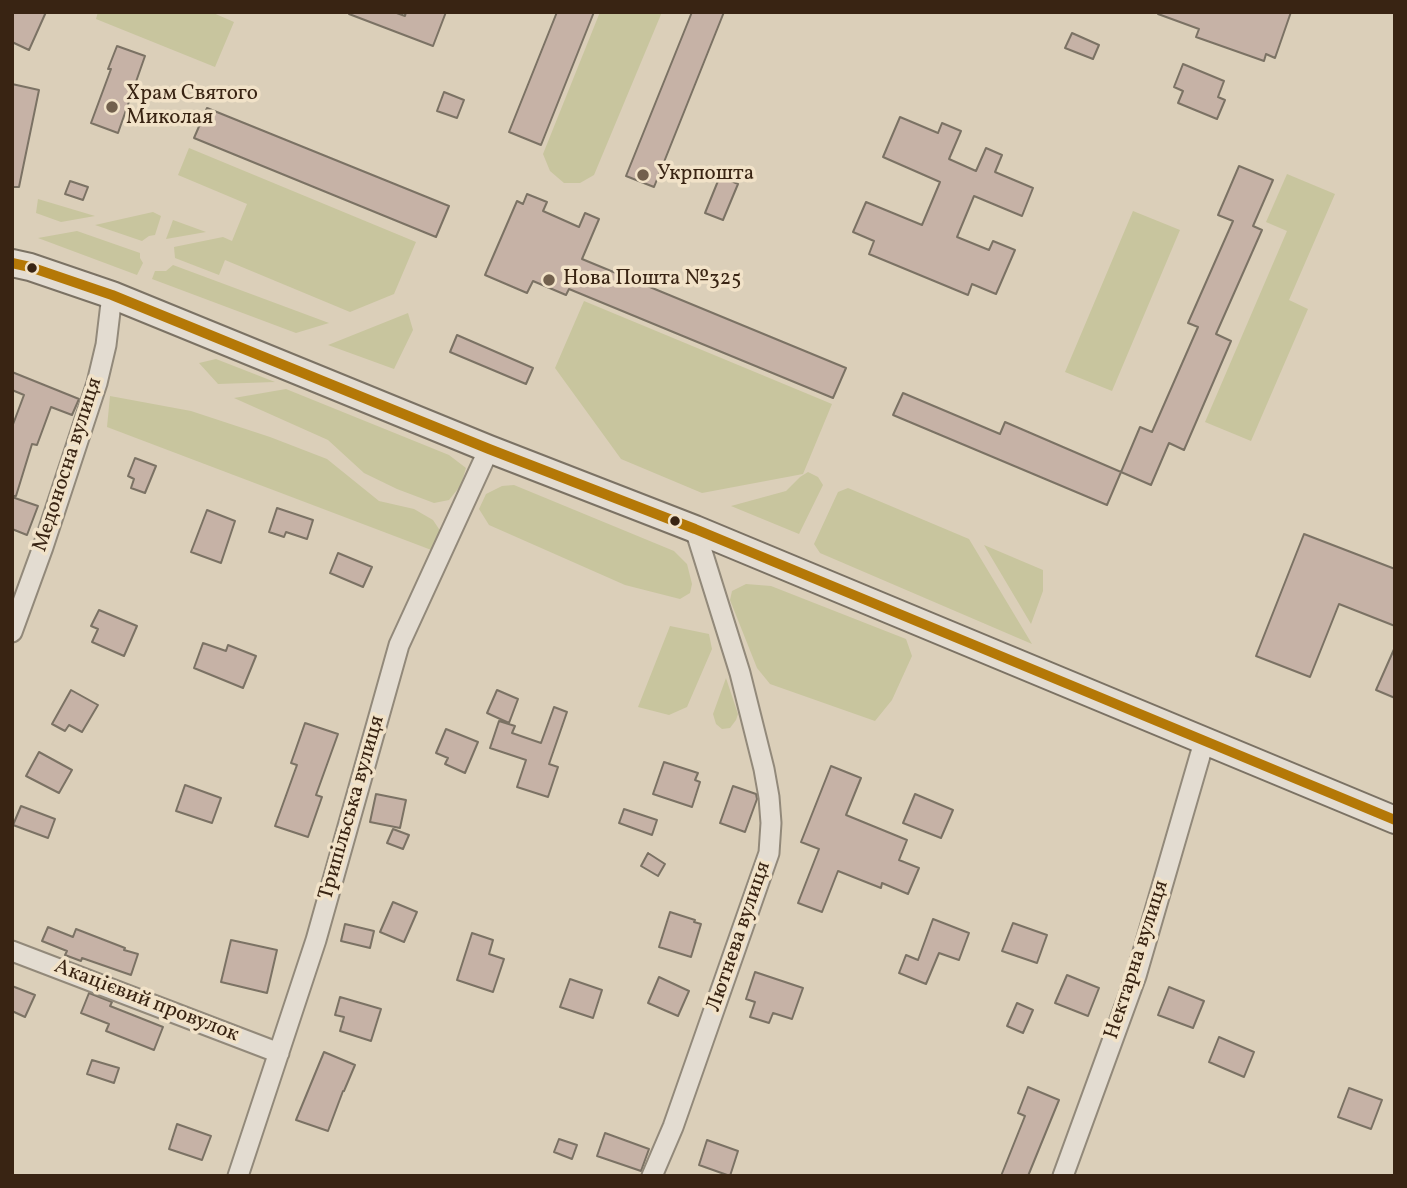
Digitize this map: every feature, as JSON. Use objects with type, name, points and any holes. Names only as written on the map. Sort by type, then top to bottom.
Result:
[{"type":"main road","points":[[12,263],[112,295],[489,449],[695,529],[1395,820]]},
{"type":"street","name":"Медоносна вулиця","points":[[12,632],[97,383],[106,345],[112,295]]},
{"type":"street","name":"Трипільська вулиця","points":[[238,1176],[316,940],[399,645],[489,449]]},
{"type":"street","name":"Лютнева вулиця","points":[[655,1175],[769,853],[771,823],[764,769],[740,673],[695,529]]},
{"type":"street","name":"Нектарна вулиця","points":[[1063,1176],[1136,976],[1204,742]]},
{"type":"street","name":"Акацієвий провулок","points":[[12,951],[279,1054]]},
{"type":"shaded area","points":[[98,12],[211,12],[234,22],[215,67],[96,19]]},
{"type":"shaded area","points":[[600,12],[662,12],[594,175],[580,183],[564,183],[550,171],[543,154]]},
{"type":"shaded area","points":[[189,148],[416,242],[394,294],[350,312],[225,260],[219,275],[175,258],[174,247],[223,237],[232,241],[247,204],[178,175]]},
{"type":"shaded area","points":[[1287,174],[1335,194],[1289,300],[1308,309],[1251,441],[1205,422],[1287,231],[1266,222]]},
{"type":"shaded area","points":[[38,199],[95,216],[61,222],[36,213]]},
{"type":"shaded area","points":[[1133,211],[1180,230],[1112,391],[1065,372]]},
{"type":"shaded area","points":[[153,212],[161,216],[155,235],[142,241],[95,225]]},
{"type":"shaded area","points":[[173,220],[206,232],[166,239]]},
{"type":"shaded area","points":[[77,231],[140,253],[143,263],[137,275],[38,238]]},
{"type":"shaded area","points":[[173,265],[329,323],[296,333],[152,279],[155,271],[166,271]]},
{"type":"shaded area","points":[[584,301],[832,404],[803,474],[702,493],[621,459],[555,368]]},
{"type":"shaded area","points":[[408,313],[413,330],[394,369],[328,345]]},
{"type":"shaded area","points":[[216,359],[275,382],[218,384],[199,363]]},
{"type":"shaded area","points":[[286,389],[449,455],[466,468],[461,485],[449,500],[434,503],[397,489],[364,473],[328,440],[234,398]]},
{"type":"shaded area","points":[[110,396],[191,411],[327,459],[379,501],[414,509],[433,520],[441,532],[434,551],[107,427]]},
{"type":"shaded area","points":[[808,472],[818,477],[823,485],[799,534],[731,506],[786,491]]},
{"type":"shaded area","points":[[514,485],[674,551],[687,564],[692,584],[690,593],[680,599],[625,585],[489,525],[479,509],[486,494],[502,486]]},
{"type":"shaded area","points":[[848,488],[969,539],[1032,644],[820,553],[814,544],[838,492]]},
{"type":"shaded area","points":[[984,545],[1043,570],[1043,591],[1031,624]]},
{"type":"shaded area","points":[[746,584],[771,586],[906,639],[912,656],[892,700],[875,721],[770,684],[757,668],[730,600],[732,591]]},
{"type":"shaded area","points":[[670,626],[709,634],[712,649],[687,707],[669,715],[638,707]]},
{"type":"shaded area","points":[[726,678],[738,714],[730,728],[722,729],[716,724],[713,714]]},
{"type":"building","points":[[12,12],[46,12],[29,50],[12,42]]},
{"type":"building","points":[[349,12],[394,12],[405,16],[406,12],[446,12],[433,46]]},
{"type":"building","points":[[557,12],[594,12],[541,145],[509,132]]},
{"type":"building","points":[[692,12],[724,12],[654,187],[626,176]]},
{"type":"building","points":[[1158,12],[1291,12],[1275,58],[1266,54],[1264,61],[1196,37],[1199,29]]},
{"type":"building","points":[[1072,33],[1099,45],[1093,59],[1065,48]]},
{"type":"building","points":[[117,46],[145,56],[118,133],[91,123]]},
{"type":"building","points":[[1183,64],[1224,81],[1218,97],[1225,100],[1217,119],[1178,103],[1183,91],[1174,87]]},
{"type":"building","points":[[12,84],[39,90],[19,187],[12,187]]},
{"type":"building","points":[[444,92],[464,100],[457,118],[437,111]]},
{"type":"building","points":[[207,108],[449,206],[436,237],[194,138]]},
{"type":"building","points":[[900,117],[938,133],[942,123],[961,131],[949,159],[976,171],[986,148],[1002,155],[995,172],[1033,188],[1022,216],[974,196],[957,237],[989,250],[993,241],[1015,250],[996,294],[972,284],[968,295],[869,254],[874,241],[853,232],[866,202],[922,225],[940,182],[883,157]]},
{"type":"building","points":[[1239,166],[1273,180],[1253,226],[1262,230],[1216,334],[1231,341],[1184,450],[1169,443],[1151,485],[1121,472],[1140,427],[1152,432],[1198,327],[1188,323],[1233,221],[1218,215]]},
{"type":"building","points":[[720,176],[738,184],[723,220],[705,213]]},
{"type":"building","points":[[70,181],[88,187],[83,200],[65,194]]},
{"type":"building","points":[[527,194],[547,202],[543,211],[579,227],[585,213],[599,219],[582,259],[846,368],[833,398],[569,289],[566,295],[533,281],[527,293],[485,275],[517,201],[523,204]]},
{"type":"building","points":[[457,335],[533,368],[526,384],[450,352]]},
{"type":"building","points":[[12,372],[79,399],[72,415],[51,407],[37,445],[32,444],[16,496],[12,496],[12,427],[24,395],[12,390]]},
{"type":"building","points":[[903,393],[1000,434],[1005,422],[1121,472],[1107,505],[893,415]]},
{"type":"building","points":[[135,458],[156,466],[145,493],[131,488],[134,479],[128,476]]},
{"type":"building","points":[[12,497],[38,506],[27,535],[12,529]]},
{"type":"building","points":[[277,508],[313,520],[307,539],[286,532],[284,537],[269,532]]},
{"type":"building","points":[[207,510],[235,521],[221,563],[191,552]]},
{"type":"building","points":[[1304,534],[1395,569],[1395,626],[1339,604],[1310,677],[1256,656]]},
{"type":"building","points":[[338,553],[372,567],[363,587],[330,573]]},
{"type":"building","points":[[99,610],[137,626],[124,656],[92,642],[98,629],[91,626]]},
{"type":"building","points":[[203,643],[226,651],[228,645],[256,656],[243,688],[194,668]]},
{"type":"building","points":[[1395,647],[1395,698],[1376,690]]},
{"type":"building","points":[[71,690],[98,705],[82,732],[69,725],[65,731],[52,724]]},
{"type":"building","points":[[497,690],[518,699],[509,723],[487,713]]},
{"type":"building","points":[[554,707],[567,712],[549,764],[558,767],[548,797],[517,787],[526,760],[490,748],[499,721],[515,726],[512,733],[541,743]]},
{"type":"building","points":[[305,723],[338,734],[316,795],[322,797],[308,837],[275,826],[297,765],[291,763]]},
{"type":"building","points":[[446,729],[478,742],[465,773],[445,764],[448,758],[436,753]]},
{"type":"building","points":[[39,752],[72,770],[59,793],[26,776]]},
{"type":"building","points":[[664,762],[698,773],[695,780],[700,782],[692,807],[653,794]]},
{"type":"building","points":[[831,766],[861,778],[846,815],[907,840],[899,860],[919,868],[908,894],[882,883],[881,888],[838,871],[822,912],[798,903],[819,849],[801,842]]},
{"type":"building","points":[[185,785],[221,798],[212,823],[176,811]]},
{"type":"building","points":[[733,786],[756,794],[757,799],[745,832],[720,823]]},
{"type":"building","points":[[376,794],[406,800],[400,828],[370,822]]},
{"type":"building","points":[[915,794],[953,810],[941,838],[903,823]]},
{"type":"building","points":[[21,806],[55,819],[48,838],[13,825]]},
{"type":"building","points":[[624,809],[657,820],[652,835],[619,823]]},
{"type":"building","points":[[393,829],[409,835],[403,849],[387,843]]},
{"type":"building","points":[[648,853],[665,864],[658,876],[641,866]]},
{"type":"building","points":[[393,902],[417,912],[404,942],[380,932]]},
{"type":"building","points":[[670,912],[701,924],[691,957],[659,947]]},
{"type":"building","points":[[933,919],[969,933],[959,960],[939,953],[926,984],[899,973],[906,955],[918,960]]},
{"type":"building","points":[[1013,923],[1047,935],[1037,963],[1002,951]]},
{"type":"building","points":[[345,924],[374,931],[370,948],[341,941]]},
{"type":"building","points":[[48,927],[73,937],[76,929],[138,954],[131,975],[65,955],[67,951],[42,941]]},
{"type":"building","points":[[472,933],[493,940],[489,954],[504,959],[493,992],[457,980]]},
{"type":"building","points":[[231,940],[277,950],[267,993],[221,982]]},
{"type":"building","points":[[755,972],[803,988],[792,1019],[773,1013],[769,1023],[750,1017],[755,1002],[746,999]]},
{"type":"building","points":[[1067,975],[1099,988],[1088,1016],[1055,1003]]},
{"type":"building","points":[[659,977],[689,991],[678,1016],[648,1003]]},
{"type":"building","points":[[570,979],[602,990],[593,1018],[560,1007]]},
{"type":"building","points":[[12,986],[35,995],[25,1017],[12,1011]]},
{"type":"building","points":[[1169,987],[1204,1001],[1193,1028],[1158,1015]]},
{"type":"building","points":[[89,993],[112,1002],[110,1006],[163,1027],[154,1050],[106,1031],[109,1024],[81,1013]]},
{"type":"building","points":[[340,997],[381,1009],[371,1041],[340,1031],[344,1017],[335,1015]]},
{"type":"building","points":[[1017,1003],[1033,1010],[1023,1033],[1007,1026]]},
{"type":"building","points":[[1219,1037],[1254,1052],[1244,1077],[1209,1062]]},
{"type":"building","points":[[324,1052],[355,1065],[328,1131],[296,1120]]},
{"type":"building","points":[[92,1060],[119,1068],[114,1083],[87,1074]]},
{"type":"building","points":[[1028,1087],[1059,1100],[1028,1176],[1001,1176],[1025,1116],[1018,1113]]},
{"type":"building","points":[[1349,1088],[1382,1100],[1371,1129],[1338,1117]]},
{"type":"building","points":[[177,1124],[211,1136],[202,1160],[169,1149]]},
{"type":"building","points":[[605,1133],[649,1149],[641,1171],[597,1156]]},
{"type":"building","points":[[559,1139],[577,1145],[572,1159],[554,1152]]},
{"type":"building","points":[[707,1140],[738,1151],[730,1176],[699,1165]]},
{"type":"transit line","points":[[12,263],[112,295],[489,449],[695,529],[1395,820]]},
{"type":"place","name":"Храм Святого Миколая","points":[[112,107]]},
{"type":"place","name":"Укрпошта","points":[[643,175]]},
{"type":"place","name":"Нова Пошта №325","points":[[549,280]]}]
